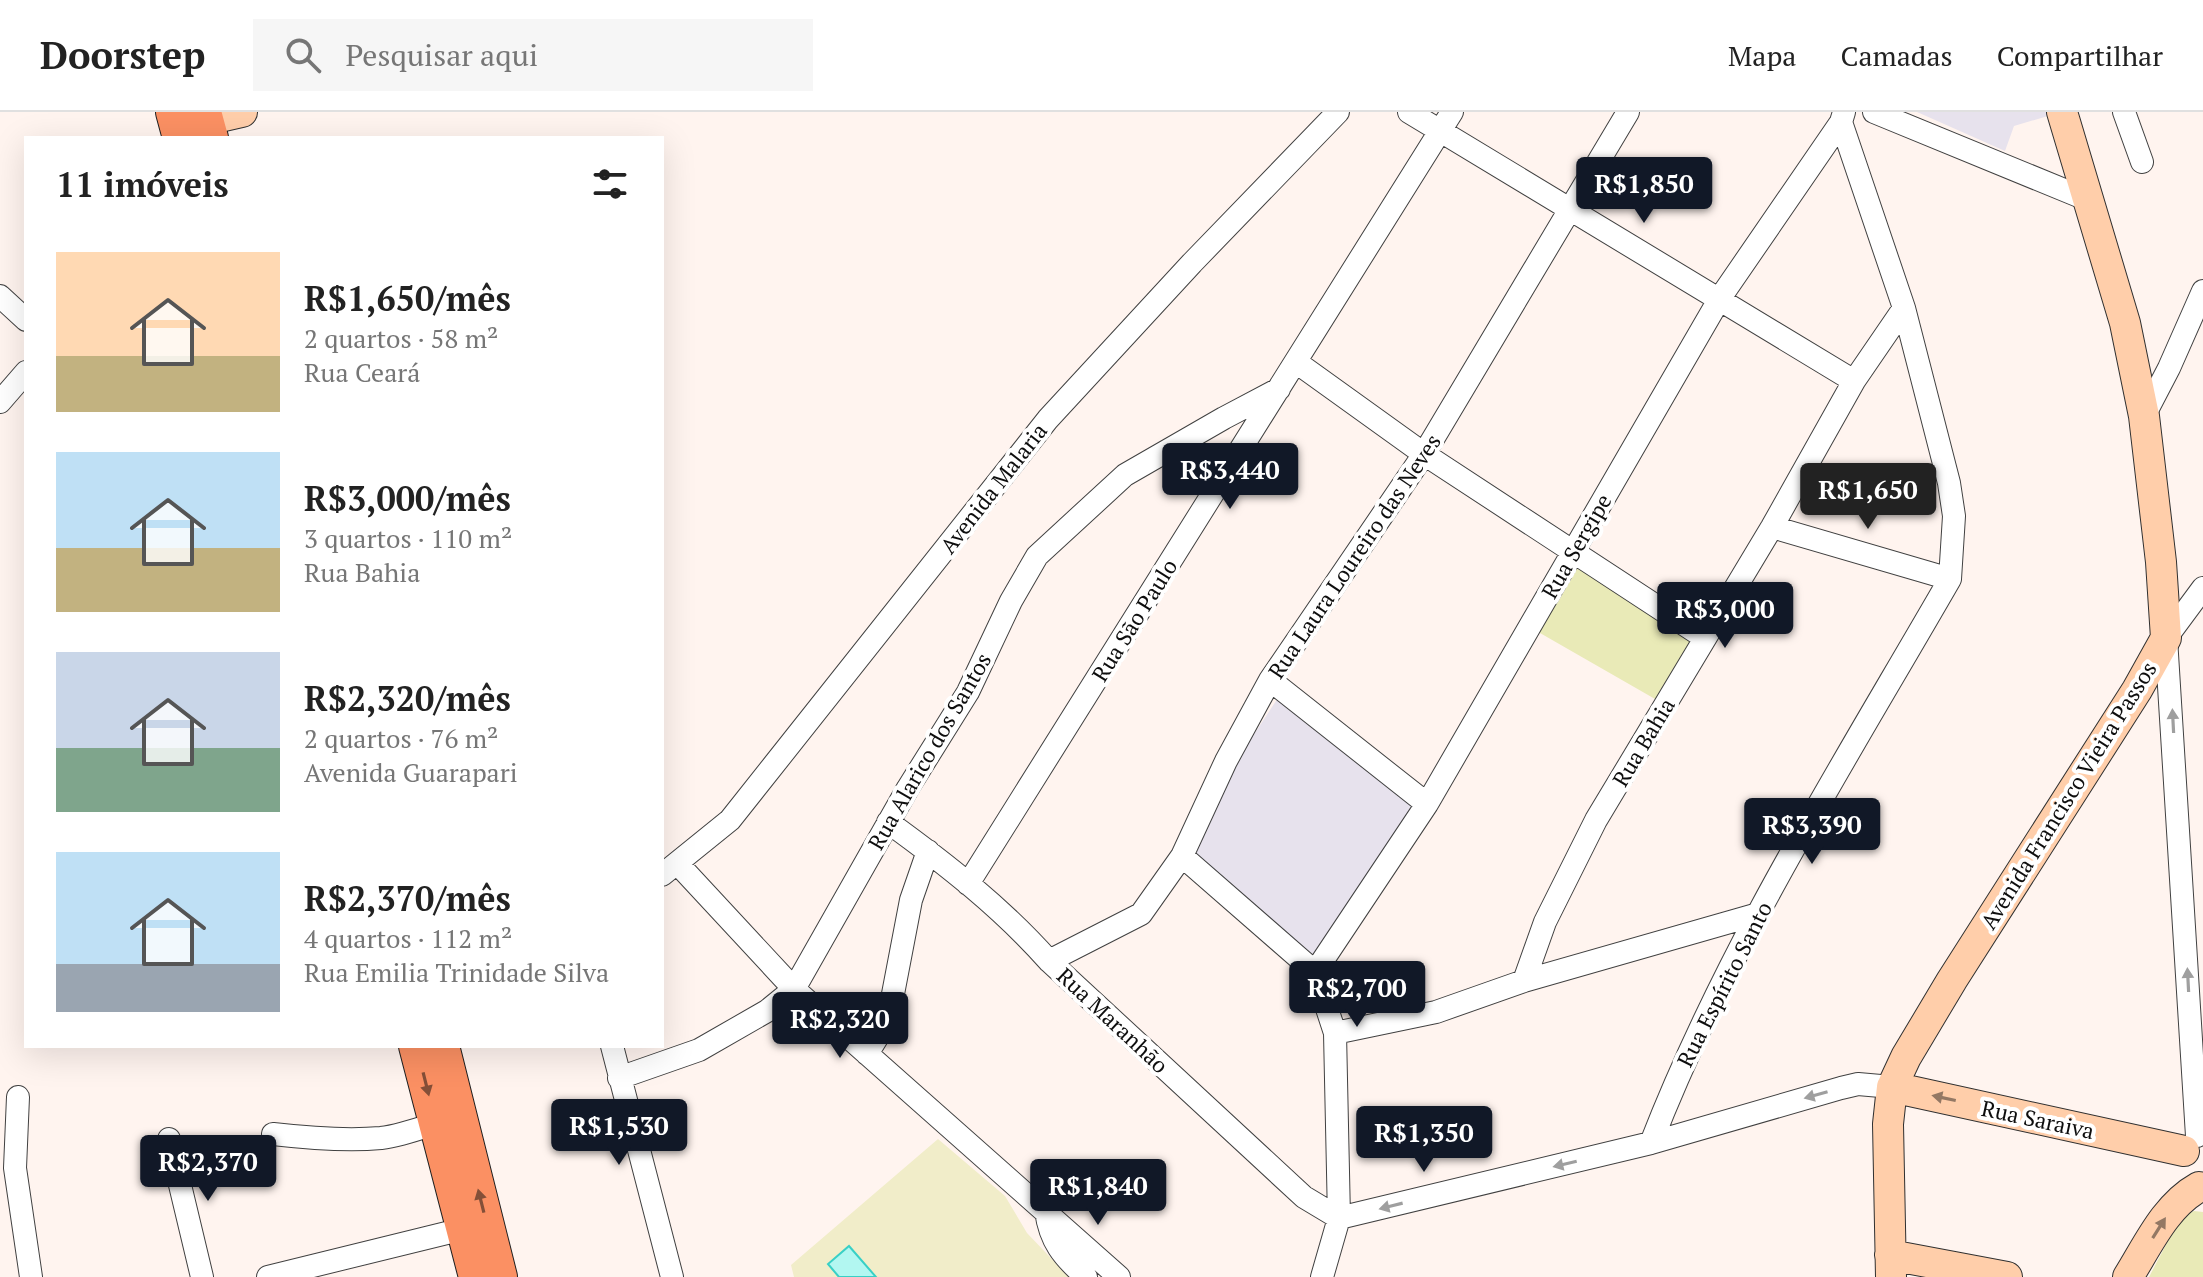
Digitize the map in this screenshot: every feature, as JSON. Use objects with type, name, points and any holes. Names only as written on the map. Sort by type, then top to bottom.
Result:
[{"type":"main road","points":[[195,126],[242,112]]},
{"type":"main road","points":[[195,126],[267,112]]},
{"type":"main road","name":"Avenida Francisco Vieira Passos","points":[[1891,1266],[1888,1124],[1892,1087],[1906,1057],[1952,980],[2137,690],[2166,638],[2161,562],[2144,416],[2125,323],[2062,112]]},
{"type":"main road","points":[[417,1048],[448,1120],[500,1277]]},
{"type":"main road","points":[[442,1048],[448,1120],[463,1229],[476,1277]]},
{"type":"main road","name":"Rua Saraiva","points":[[1892,1087],[2197,1127]]},
{"type":"main road","points":[[2128,1277],[2170,1209],[2184,1195],[2201,1188],[2186,1176],[2183,1168],[2197,1127]]},
{"type":"main road","points":[[1891,1266],[2007,1277]]},
{"type":"street","name":"Avenida Malaria","points":[[670,869],[730,820],[1048,419],[1338,112]]},
{"type":"street","points":[[1409,112],[1854,381]]},
{"type":"street","name":"Rua São Paulo","points":[[968,884],[1452,112]]},
{"type":"street","name":"Rua Laura Loureiro das Neves","points":[[1049,961],[1141,914],[1182,856],[1226,761],[1270,680],[1424,454],[1628,112]]},
{"type":"street","points":[[1874,112],[2086,199]]},
{"type":"street","points":[[2124,112],[2142,162]]},
{"type":"street","points":[[1772,527],[1950,579],[1954,516],[1949,483],[1904,308],[1842,117]]},
{"type":"street","name":"Rua Sergipe","points":[[1315,972],[1427,804],[1720,298],[1842,117]]},
{"type":"street","points":[[2144,416],[2203,291]]},
{"type":"street","points":[[0,296],[24,318]]},
{"type":"street","name":"Rua Bahia","points":[[1524,981],[1545,922],[1596,820],[1772,527],[1854,381],[1904,308]]},
{"type":"street","points":[[1296,362],[1424,454],[1705,638]]},
{"type":"street","points":[[0,402],[24,374]]},
{"type":"street","name":"Rua Alarico dos Santos","points":[[619,1078],[699,1050],[767,1011],[794,989],[888,822],[968,692],[1011,601],[1037,556],[1125,475],[1279,389]]},
{"type":"street","name":"Rua Espírito Santo","points":[[1651,1143],[1673,1088],[1758,914],[1950,579]]},
{"type":"street","points":[[2197,1127],[2166,638],[2203,588]]},
{"type":"street","points":[[1270,680],[1427,804]]},
{"type":"street","name":"Rua Maranhão","points":[[888,822],[1017,925],[1049,961],[1304,1197],[1339,1218]]},
{"type":"street","points":[[867,1054],[888,1020],[911,900],[928,851]]},
{"type":"street","points":[[1182,856],[1315,972],[1335,1033],[1339,1218],[1322,1277]]},
{"type":"street","points":[[670,869],[794,989],[1119,1277]]},
{"type":"street","points":[[1335,1033],[1436,1012],[1524,981],[1758,914]]},
{"type":"street","points":[[612,1048],[672,1277]]},
{"type":"street","points":[[1339,1218],[1651,1143],[1841,1088],[1858,1084],[1892,1087]]},
{"type":"street","points":[[18,1097],[8,1170],[31,1277]]},
{"type":"street","points":[[273,1134],[305,1138],[381,1138],[448,1120]]},
{"type":"street","points":[[169,1139],[202,1277]]},
{"type":"street","points":[[1046,1211],[1049,1233],[1070,1263],[1086,1277]]},
{"type":"street","points":[[268,1277],[463,1229]]},
{"type":"shaded area","points":[[1917,112],[2047,112],[2048,116],[2014,126],[2005,151]]},
{"type":"shaded area","points":[[1278,698],[1414,806],[1313,959],[1192,852],[1233,766]]},
{"type":"shaded area","points":[[938,1139],[1005,1196],[1027,1233],[1069,1277],[794,1277],[791,1265]]},
{"type":"green space","points":[[1573,557],[1700,638],[1662,703],[1533,629]]},
{"type":"green space","points":[[2194,1211],[2203,1212],[2203,1277],[2149,1277],[2180,1218]]},
{"type":"water","points":[[849,1246],[876,1277],[839,1277],[828,1264]]}]
